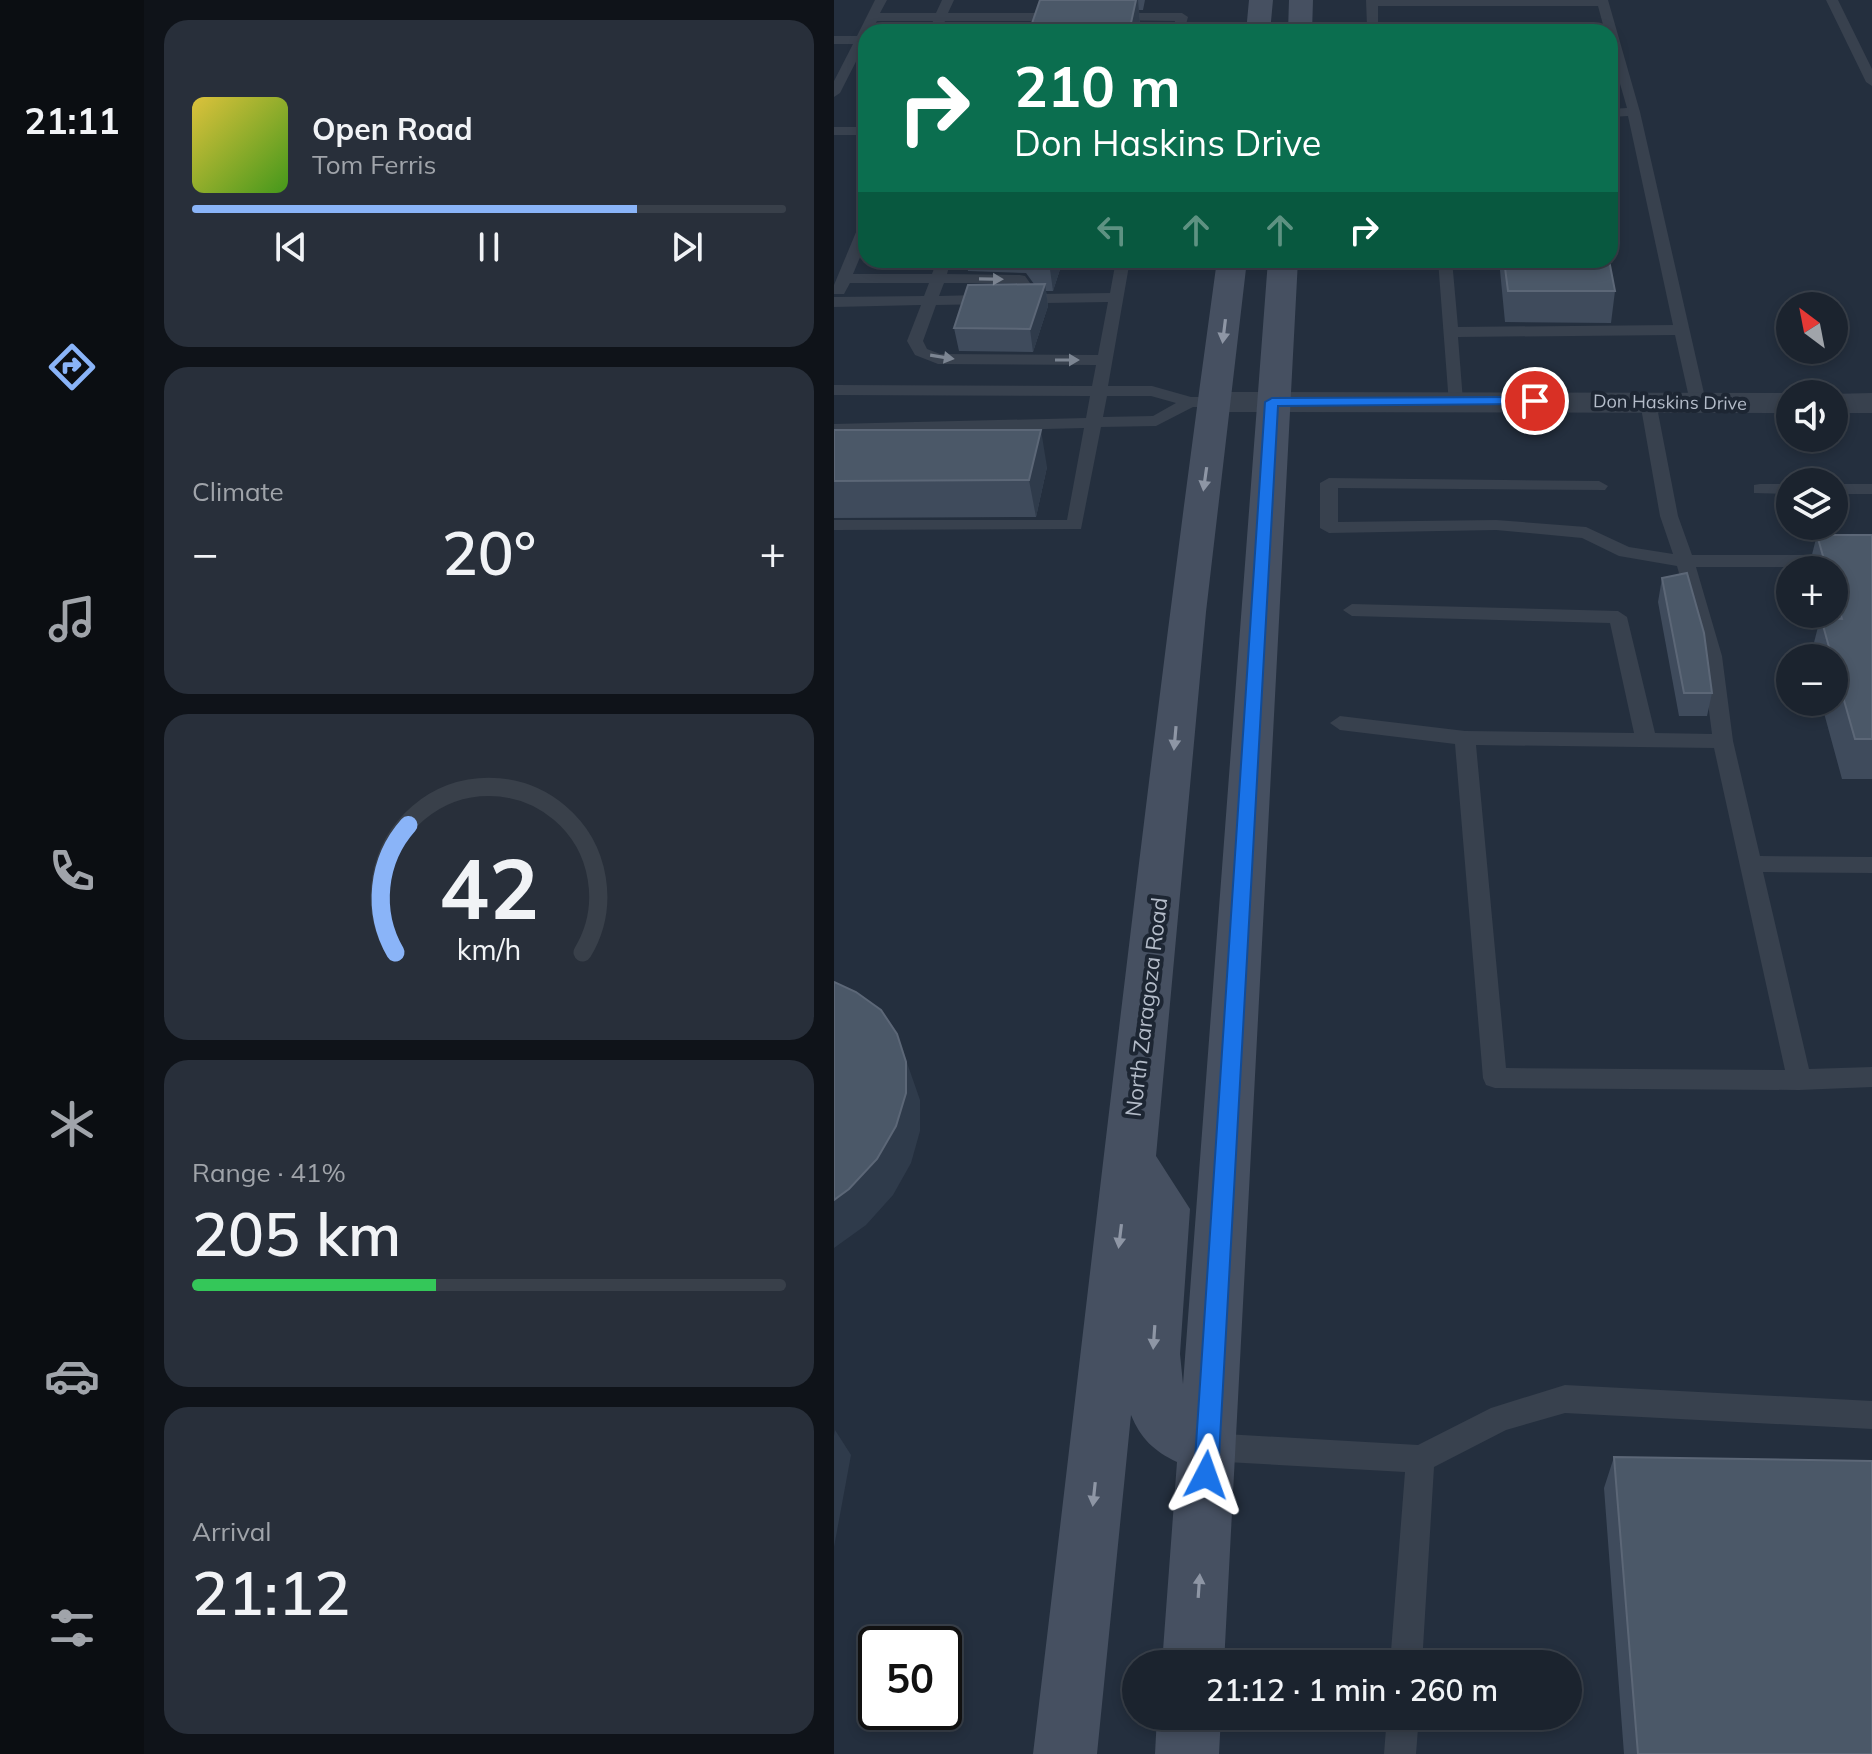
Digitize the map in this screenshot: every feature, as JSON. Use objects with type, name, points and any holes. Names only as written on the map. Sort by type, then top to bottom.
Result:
[{"type":"main road","points":[[1259,24],[1261,0]]},
{"type":"main road","points":[[1300,24],[1301,0]]},
{"type":"main road","name":"North Zaragoza Road","points":[[1065,1754],[1167,828],[1203,402],[1230,268]]},
{"type":"main road","points":[[1194,1650],[1282,268]]},
{"type":"main road","points":[[1129,1158],[1164,1209],[1152,1354],[1158,1413],[1178,1433],[1208,1447]]},
{"type":"main road","points":[[1187,1754],[1188,1730]]},
{"type":"street","name":"Don Haskins Drive","points":[[1203,402],[1776,403]]},
{"type":"street","points":[[1848,403],[1872,403]]},
{"type":"lane","points":[[869,24],[881,0]]},
{"type":"lane","points":[[937,24],[948,0]]},
{"type":"lane","points":[[1180,24],[1186,0]]},
{"type":"lane","points":[[1832,0],[1872,82]]},
{"type":"lane","points":[[1373,24],[1372,1],[1602,1],[1609,24]]},
{"type":"lane","points":[[872,17],[1076,17]]},
{"type":"lane","points":[[998,24],[1001,17]]},
{"type":"lane","points":[[1091,17],[1182,17]]},
{"type":"lane","points":[[834,40],[858,40]]},
{"type":"lane","points":[[834,93],[858,46]]},
{"type":"lane","points":[[1618,56],[1634,112],[1698,402]]},
{"type":"lane","points":[[1618,113],[1634,112]]},
{"type":"lane","points":[[834,131],[858,131]]},
{"type":"lane","points":[[858,245],[834,302],[1116,297]]},
{"type":"lane","points":[[941,268],[915,341],[921,352],[938,359],[1105,360]]},
{"type":"lane","points":[[834,525],[1075,525],[1121,268]]},
{"type":"lane","points":[[1446,268],[1455,401]]},
{"type":"lane","points":[[844,279],[1020,279],[1033,298]]},
{"type":"lane","points":[[1451,332],[1681,330]]},
{"type":"lane","points":[[1025,390],[1030,359]]},
{"type":"lane","points":[[834,390],[1152,391],[1203,402]]},
{"type":"lane","points":[[834,429],[1095,425],[1156,421],[1203,402]]},
{"type":"lane","points":[[1648,402],[1669,516],[1712,656],[1723,741],[1799,1080]]},
{"type":"lane","points":[[1599,486],[1329,483],[1329,528],[1496,525],[1586,533],[1625,552],[1685,561],[1872,561]]},
{"type":"lane","points":[[1760,489],[1776,489]]},
{"type":"lane","points":[[1848,489],[1872,489]]},
{"type":"lane","points":[[1352,610],[1618,617],[1646,740]]},
{"type":"lane","points":[[1340,723],[1465,738],[1723,741]]},
{"type":"lane","points":[[1465,738],[1495,1078],[1799,1080],[1872,1077]]},
{"type":"lane","points":[[1753,864],[1872,865]]},
{"type":"lane","points":[[1208,1447],[1420,1459],[1501,1418],[1565,1399],[1872,1415]]},
{"type":"lane","points":[[1407,1650],[1420,1459]]},
{"type":"lane","points":[[1400,1754],[1402,1730]]},
{"type":"building","points":[[1040,0],[1136,0],[1131,24],[1032,24]]},
{"type":"building","points":[[1505,268],[1611,268],[1615,291],[1508,291]]},
{"type":"building","points":[[1045,284],[1030,329],[954,328],[968,285]]},
{"type":"building","points":[[834,430],[1041,430],[1029,480],[834,481]]},
{"type":"building","points":[[1848,535],[1872,535],[1872,739],[1855,739],[1848,714],[1848,644],[1828,644],[1824,628],[1848,628],[1848,556],[1823,556],[1818,540],[1848,540]]},
{"type":"building","points":[[1687,573],[1704,633],[1712,693],[1684,693],[1662,578]]},
{"type":"building","points":[[834,982],[856,992],[881,1010],[897,1034],[906,1062],[906,1093],[896,1126],[877,1159],[834,1200]]},
{"type":"building","points":[[1614,1457],[1872,1461],[1872,1754],[1638,1754]]},
{"type":"route","points":[[1206,1475],[1272,402],[1535,401]]}]
